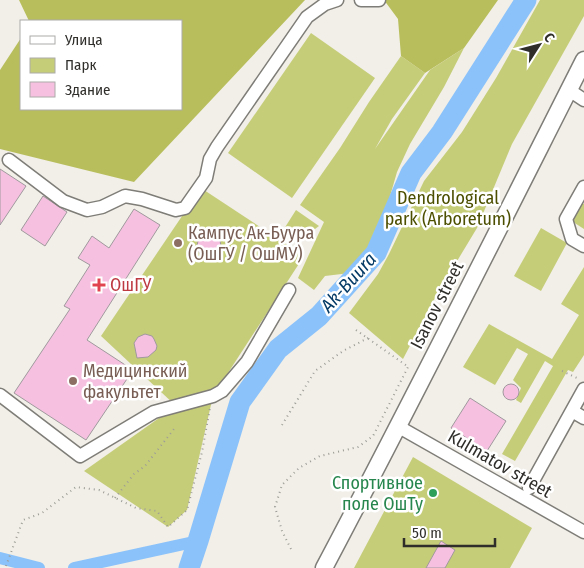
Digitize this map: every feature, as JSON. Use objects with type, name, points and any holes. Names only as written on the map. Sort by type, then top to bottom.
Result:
[{"type":"main road","name":"Isanov street","points":[[324,568],[399,427],[427,368],[584,60]]},
{"type":"street","points":[[9,160],[63,201],[87,210],[102,207],[125,196],[142,199],[176,210],[185,208],[206,178],[210,159],[217,147],[307,16],[320,6],[337,0]]},
{"type":"street","points":[[362,0],[379,0]]},
{"type":"street","points":[[569,90],[584,100]]},
{"type":"street","points":[[584,187],[566,219],[572,239],[584,246]]},
{"type":"street","points":[[0,395],[80,456],[154,412],[213,396],[222,391],[247,362],[288,290]]},
{"type":"street","points":[[529,488],[584,389]]},
{"type":"street","points":[[572,411],[584,418]]},
{"type":"street","name":"Kulmatov street","points":[[399,427],[584,532]]},
{"type":"path","points":[[291,548],[282,531],[274,507],[282,485],[299,468],[320,456],[358,447],[373,436],[408,367],[356,330]]},
{"type":"path","points":[[282,425],[315,371],[343,351],[368,338]]},
{"type":"path","points":[[562,370],[584,382]]},
{"type":"path","points":[[6,566],[23,520],[42,513],[76,487],[99,490],[136,508],[157,511],[168,528],[187,510],[202,452],[213,396]]},
{"type":"path","points":[[115,498],[134,474],[145,466],[174,429]]},
{"type":"green space","points":[[19,0],[305,0],[134,182],[0,149],[0,70],[20,40],[20,110],[182,110],[182,20],[29,20]]},
{"type":"green space","points":[[384,0],[498,0],[464,48],[425,73],[401,56],[398,19]]},
{"type":"green space","name":"Dendrological park (Arboretum)","points":[[540,0],[584,0],[584,16],[512,144],[477,228],[436,296],[403,359],[349,313],[378,274],[424,181],[462,132],[496,78]]},
{"type":"green space","points":[[311,33],[375,78],[292,198],[228,153]]},
{"type":"green space","points":[[464,48],[444,87],[410,144],[397,172],[378,238],[350,273],[325,276],[314,290],[298,278],[324,222],[300,205],[401,56],[425,73],[392,119],[375,149],[430,70]]},
{"type":"green space","points":[[201,188],[304,256],[213,396],[187,510],[168,527],[84,471],[176,406],[101,336]]},
{"type":"green space","points":[[580,202],[584,204],[584,229],[570,220]]},
{"type":"green space","points":[[296,210],[319,226],[299,241],[282,232]]},
{"type":"green space","points":[[541,228],[567,243],[541,291],[514,276]]},
{"type":"green space","points":[[584,267],[584,355],[573,372],[568,370],[515,461],[502,454],[553,366],[545,361],[521,403],[516,400],[521,388],[513,380],[528,354],[517,348],[495,385],[463,367],[489,324],[552,359],[579,315],[561,304]]},
{"type":"green space","name":"Спортивное поле ОшТу","points":[[413,457],[532,528],[510,568],[354,568]]},
{"type":"building","points":[[0,169],[26,186],[0,225]]},
{"type":"building","points":[[43,196],[67,212],[45,246],[21,230]]},
{"type":"building","points":[[134,209],[160,225],[87,340],[133,370],[86,440],[14,393],[70,309],[64,306],[90,265],[78,258],[92,236],[109,248]]},
{"type":"building","points":[[209,234],[217,238],[221,246],[217,254],[209,258],[201,254],[197,246],[201,238]]},
{"type":"building","points":[[145,334],[152,336],[157,346],[156,350],[148,357],[137,358],[134,343],[138,337]]},
{"type":"building","points":[[508,384],[514,384],[519,389],[517,398],[508,400],[503,395],[503,389]]},
{"type":"building","points":[[470,398],[506,421],[487,451],[451,428]]},
{"type":"building","points":[[441,541],[455,550],[445,568],[426,568]]},
{"type":"waterway","name":"Ak-Buura","points":[[189,568],[240,402],[278,349],[319,316],[376,253],[411,173],[442,132],[526,0]]},
{"type":"waterway","points":[[74,568],[198,541]]},
{"type":"waterway","points":[[0,558],[39,568]]},
{"type":"place","name":"Кампус Ак-Буура (ОшГУ / ОшМУ)","points":[[178,243]]},
{"type":"place","name":"ОшГУ","points":[[99,285]]},
{"type":"place","name":"Медицинский факультет","points":[[73,381]]},
{"type":"place","name":"Спортивное поле ОшТу","points":[[433,493]]}]
